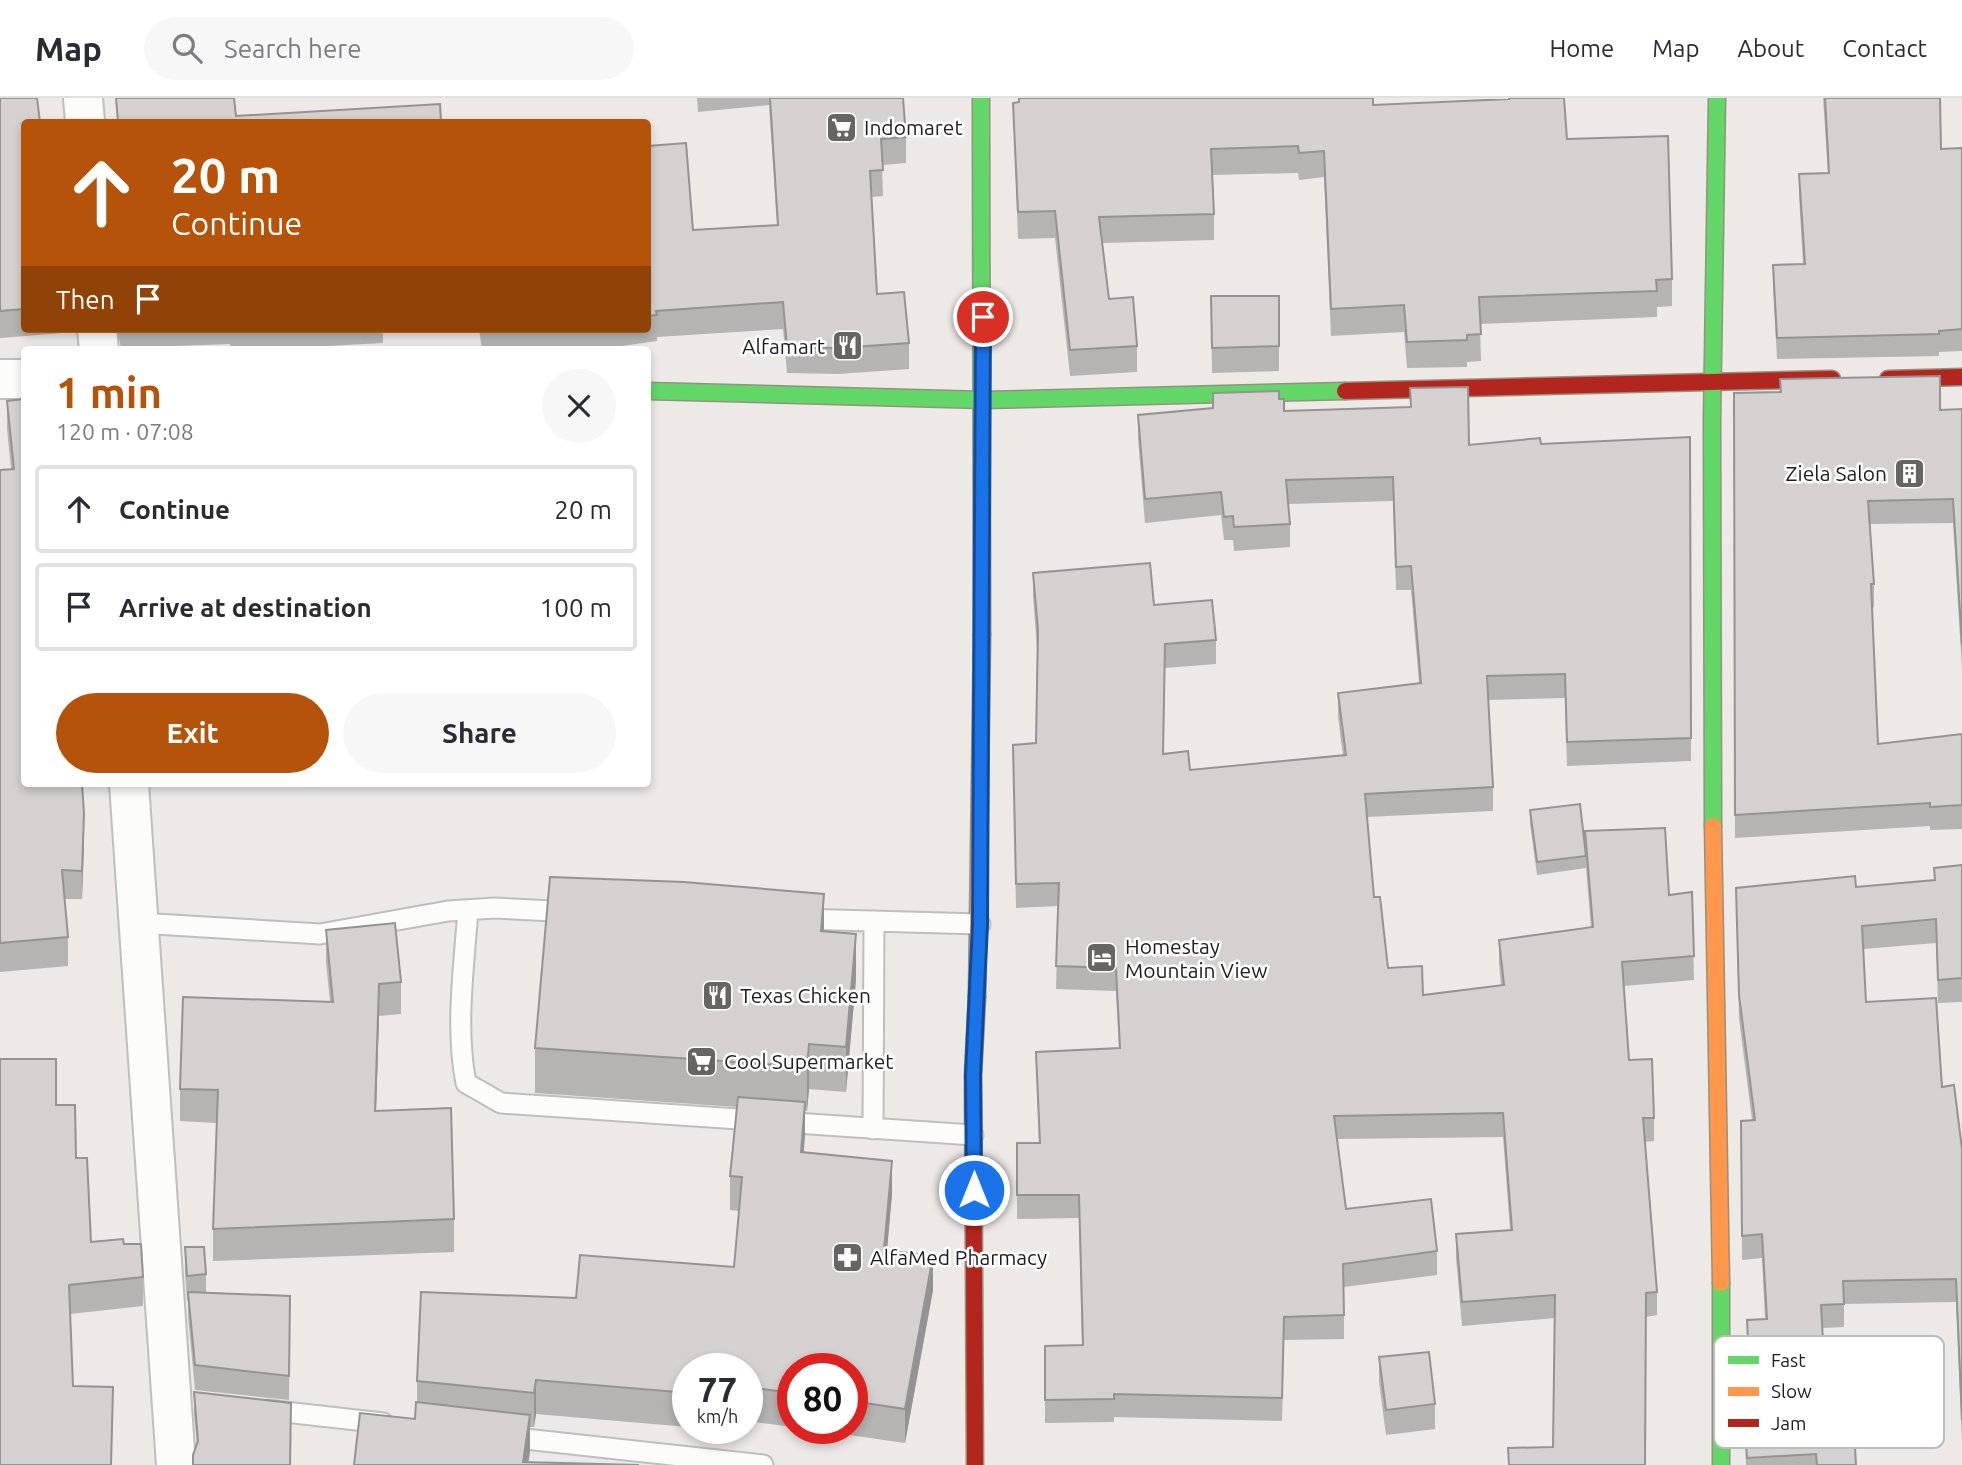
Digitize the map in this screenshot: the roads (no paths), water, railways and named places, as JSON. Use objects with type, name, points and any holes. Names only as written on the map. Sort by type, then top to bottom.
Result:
[{"type":"main road","points":[[975,1465],[973,1075],[980,924],[984,400],[981,98]]},
{"type":"main road","points":[[1717,98],[1710,381],[1715,956],[1723,1336]]},
{"type":"main road","points":[[1878,379],[1962,377]]},
{"type":"main road","points":[[651,391],[984,400],[1850,379]]},
{"type":"street","points":[[83,98],[85,119]]},
{"type":"street","points":[[0,379],[21,379]]},
{"type":"street","points":[[130,787],[139,923],[180,1401],[176,1465]]},
{"type":"lane","points":[[139,923],[320,934],[468,910],[589,912]]},
{"type":"lane","points":[[468,910],[462,1065],[466,1083],[501,1103],[974,1135]]},
{"type":"lane","points":[[778,919],[980,924]]},
{"type":"lane","points":[[873,1129],[874,921]]},
{"type":"lane","points":[[241,1408],[406,1426]]},
{"type":"lane","points":[[488,1435],[763,1465]]},
{"type":"place","name":"Indomaret","points":[[841,127]]},
{"type":"place","name":"Alfamart","points":[[848,346]]},
{"type":"place","name":"Ziela Salon","points":[[1910,473]]},
{"type":"place","name":"Homestay Mountain View","points":[[1102,958]]},
{"type":"place","name":"Texas Chicken","points":[[717,995]]},
{"type":"place","name":"Cool Supermarket","points":[[701,1061]]},
{"type":"place","name":"AlfaMed Pharmacy","points":[[847,1257]]}]
